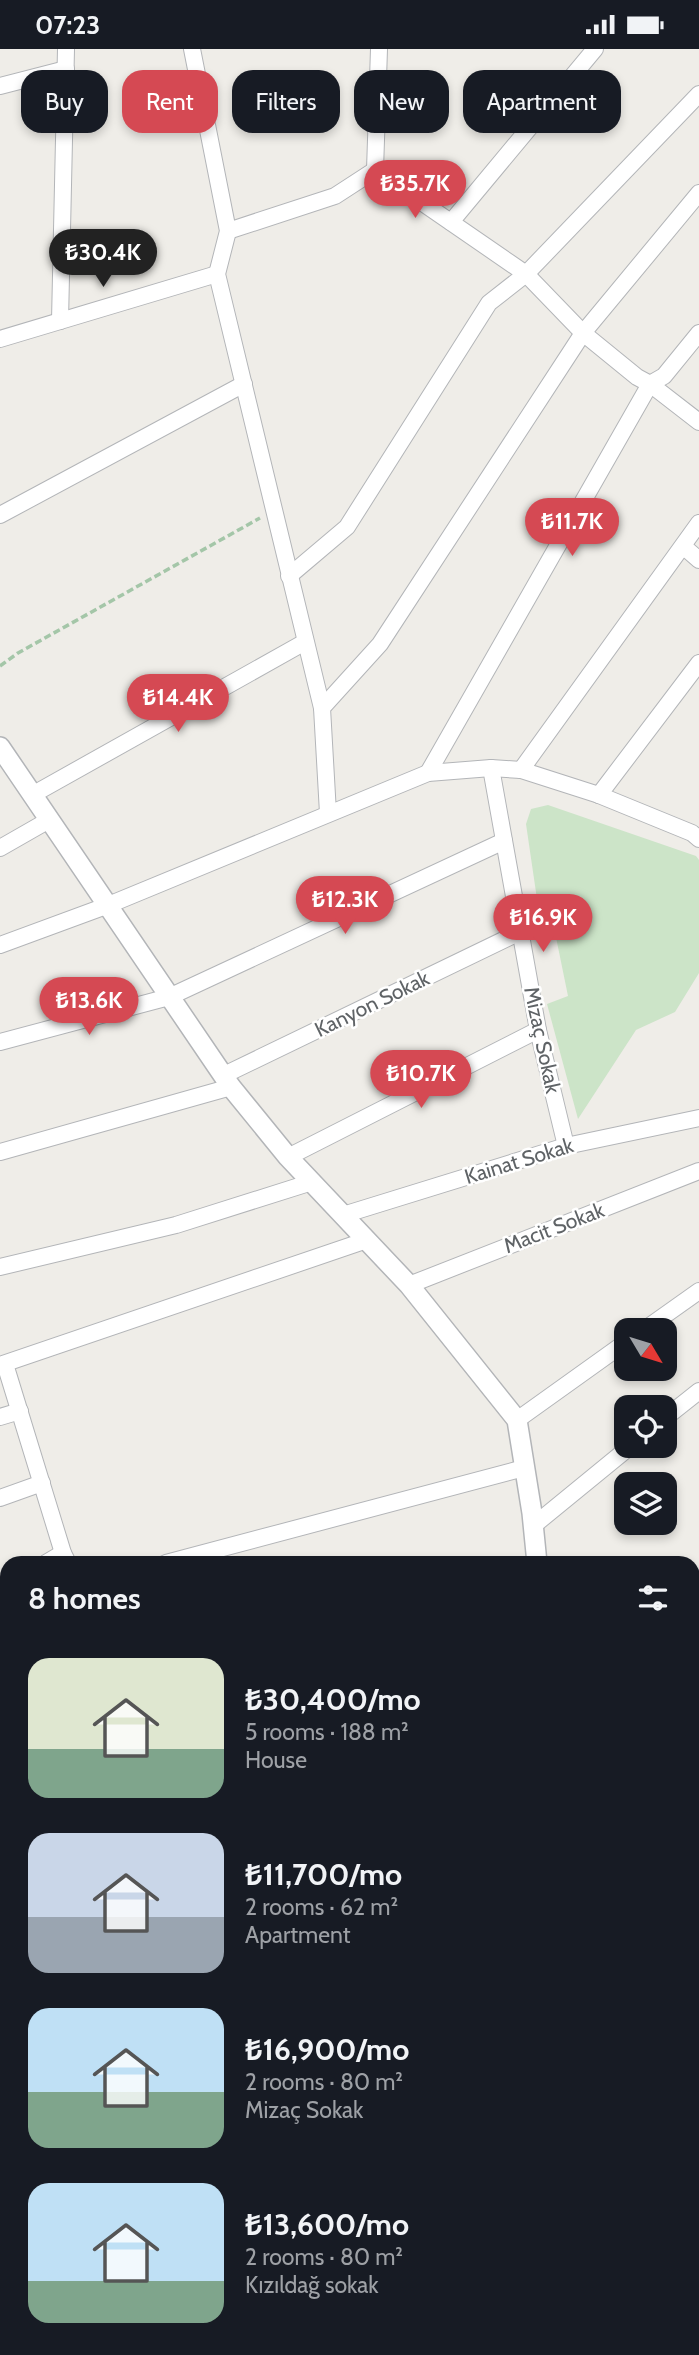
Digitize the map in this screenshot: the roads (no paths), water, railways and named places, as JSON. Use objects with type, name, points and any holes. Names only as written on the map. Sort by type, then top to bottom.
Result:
[{"type":"street","points":[[60,321],[66,49]]},
{"type":"street","points":[[192,49],[228,231],[217,274],[322,708],[328,813]]},
{"type":"street","points":[[374,170],[379,49]]},
{"type":"street","points":[[451,222],[595,49]]},
{"type":"street","points":[[0,86],[66,69]]},
{"type":"street","points":[[289,576],[347,527],[489,303],[526,274],[699,94]]},
{"type":"street","points":[[228,231],[335,196],[374,170]]},
{"type":"street","points":[[374,170],[526,274],[583,333],[699,422]]},
{"type":"street","points":[[322,708],[380,644],[583,333],[699,193]]},
{"type":"street","points":[[0,339],[217,274]]},
{"type":"street","points":[[429,773],[650,384],[664,376],[699,333]]},
{"type":"street","points":[[0,515],[244,384]]},
{"type":"street","points":[[521,770],[699,523]]},
{"type":"street","points":[[683,546],[699,560]]},
{"type":"street","points":[[32,795],[305,642]]},
{"type":"street","points":[[599,795],[699,663]]},
{"type":"street","points":[[0,747],[106,907],[228,1081],[288,1157],[409,1285],[517,1420],[536,1556]]},
{"type":"street","points":[[0,945],[106,907],[429,773],[491,768],[521,770],[599,795],[697,832]]},
{"type":"street","name":"Mizaç Sokak","points":[[491,768],[538,1030],[566,1146]]},
{"type":"street","points":[[0,848],[49,820]]},
{"type":"street","points":[[0,1042],[169,997],[504,841]]},
{"type":"street","name":"Kanyon Sokak","points":[[0,1152],[228,1081],[520,932]]},
{"type":"street","points":[[288,1157],[538,1030]]},
{"type":"street","name":"Kainat Sokak","points":[[343,1215],[566,1146],[699,1118]]},
{"type":"street","name":"Macit Sokak","points":[[409,1285],[699,1171]]},
{"type":"street","points":[[0,1267],[176,1225],[312,1182]]},
{"type":"street","points":[[64,1556],[3,1364],[367,1240]]},
{"type":"street","points":[[661,1318],[699,1291]]},
{"type":"street","points":[[517,1420],[614,1351]]},
{"type":"street","points":[[677,1409],[699,1391]]},
{"type":"street","points":[[0,1417],[20,1411]]},
{"type":"street","points":[[533,1526],[616,1458]]},
{"type":"street","points":[[192,1556],[524,1468]]},
{"type":"street","points":[[0,1499],[42,1483]]}]
